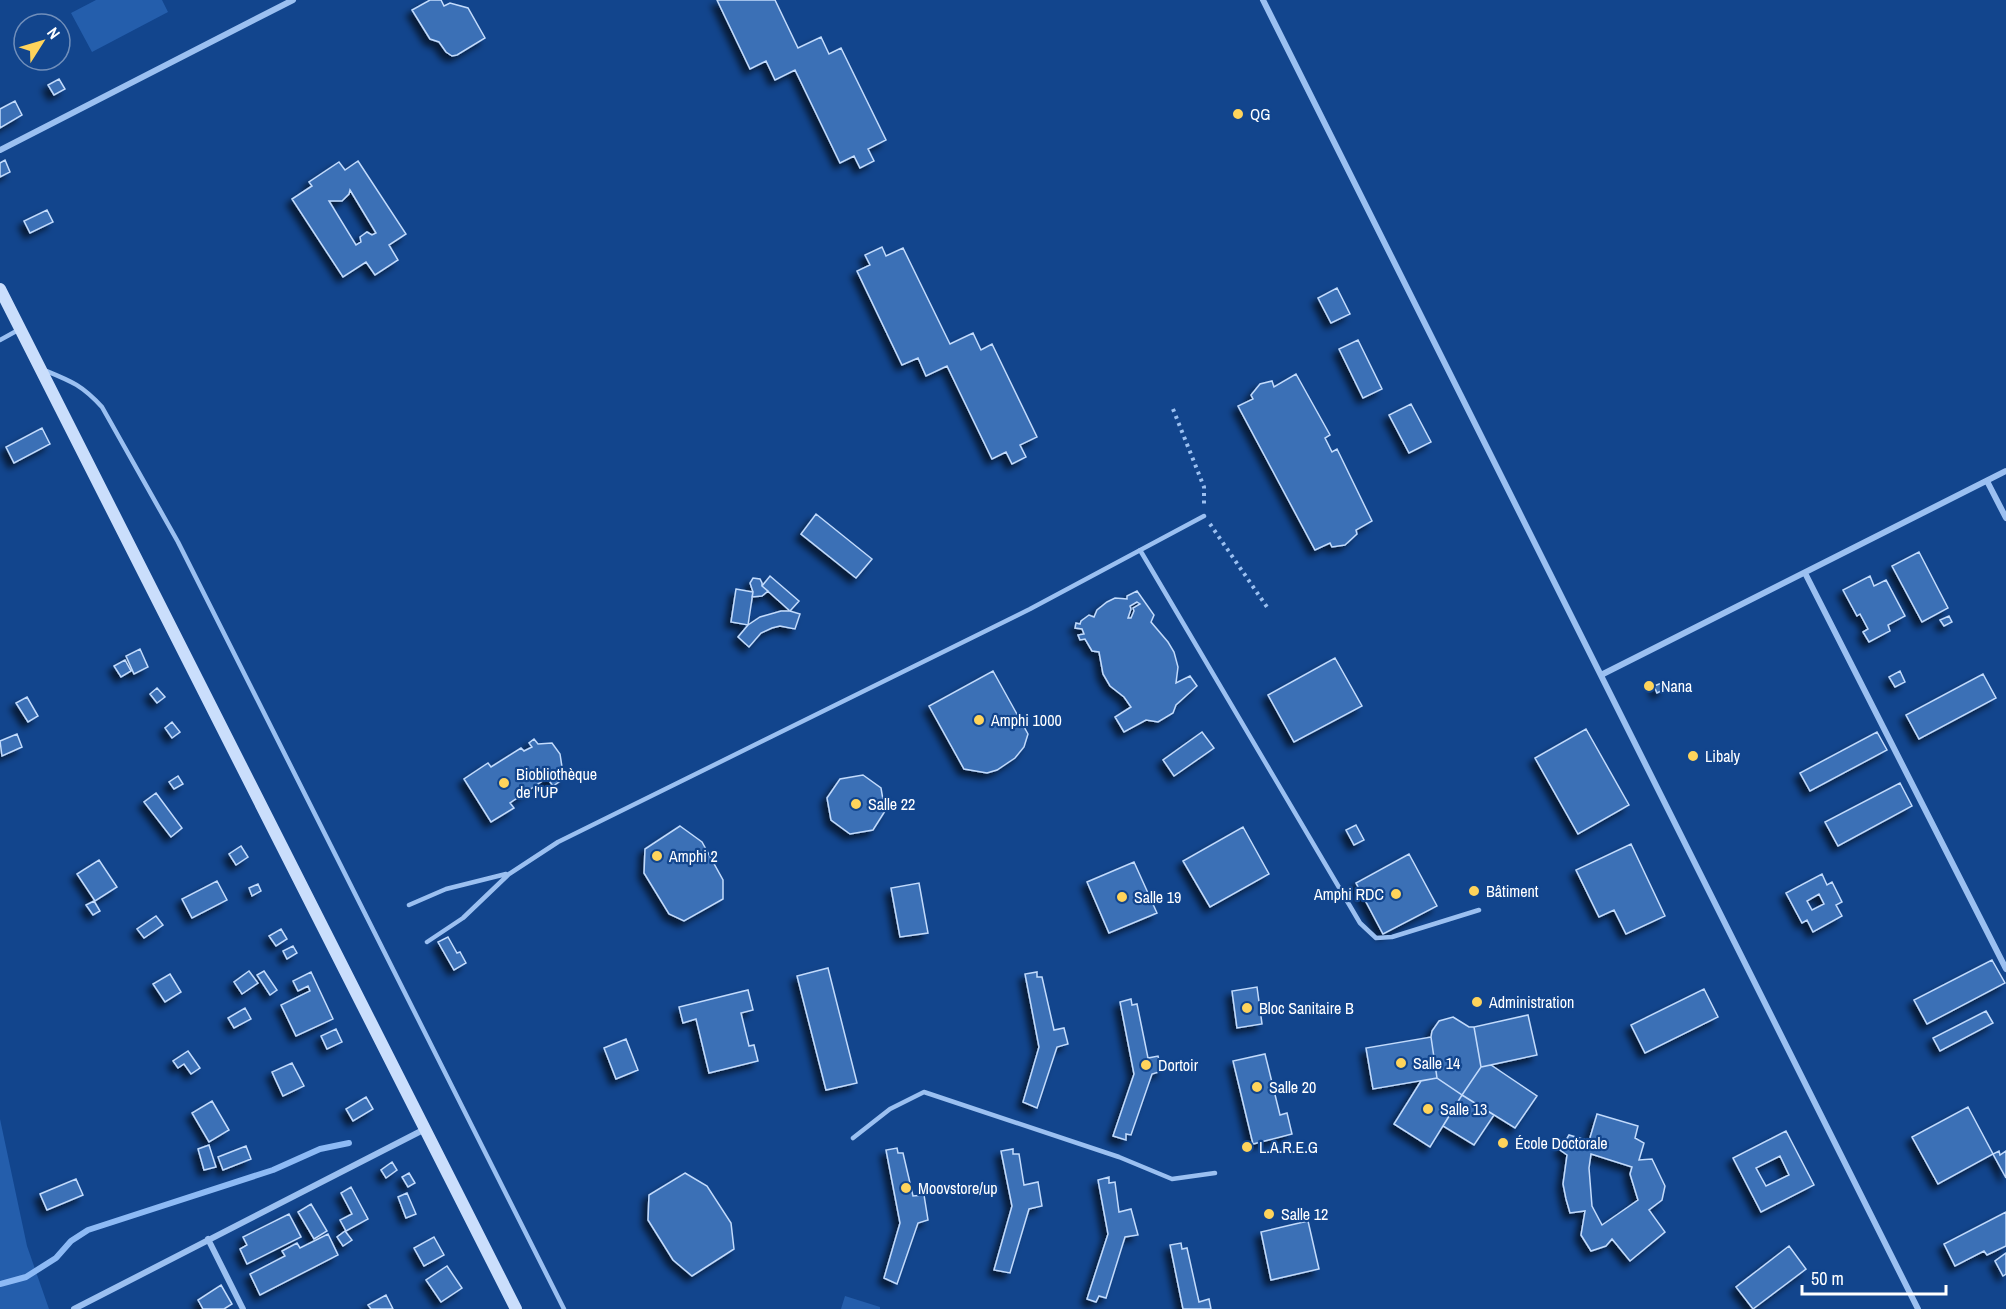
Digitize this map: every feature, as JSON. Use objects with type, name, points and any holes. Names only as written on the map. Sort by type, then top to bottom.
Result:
[{"type":"street","points":[[0,150],[292,0]]},
{"type":"street","points":[[1263,0],[1918,1309]]},
{"type":"street","points":[[0,289],[516,1309]]},
{"type":"street","points":[[1601,675],[2006,471]]},
{"type":"street","points":[[1987,481],[2006,518]]},
{"type":"street","points":[[1805,573],[2006,969]]},
{"type":"street","points":[[74,1309],[425,1129]]},
{"type":"street","points":[[208,1239],[243,1309]]},
{"type":"lane","points":[[0,340],[20,329]]},
{"type":"lane","points":[[40,368],[87,390],[102,407],[178,542],[564,1309]]},
{"type":"lane","points":[[427,942],[463,918],[509,874],[558,842],[1030,609],[1204,516]]},
{"type":"lane","points":[[1140,550],[1360,923],[1376,938],[1392,937],[1479,910]]},
{"type":"lane","points":[[409,905],[446,889],[509,874]]},
{"type":"lane","points":[[853,1138],[890,1109],[924,1092],[1119,1157],[1172,1179],[1215,1173]]},
{"type":"shaded area","points":[[96,0],[162,0],[168,12],[92,52],[72,12]]},
{"type":"shaded area","points":[[0,1119],[27,1246],[49,1309],[0,1309]]},
{"type":"shaded area","points":[[845,1296],[880,1307],[880,1309],[841,1309]]},
{"type":"building","points":[[430,0],[441,0],[444,6],[450,3],[468,8],[485,38],[457,55],[452,56],[446,52],[439,42],[430,39],[412,10]]},
{"type":"building","points":[[717,0],[775,0],[798,48],[821,37],[829,54],[841,48],[886,140],[868,149],[874,161],[860,168],[854,156],[840,163],[795,70],[775,80],[766,61],[750,69]]},
{"type":"building","points":[[59,79],[65,89],[54,95],[48,85]]},
{"type":"building","points":[[15,101],[22,115],[0,128],[0,109]]},
{"type":"building","points":[[5,160],[10,172],[0,177],[0,163]]},
{"type":"building","points":[[358,161],[406,234],[389,245],[398,260],[375,275],[366,262],[343,277],[292,199],[312,186],[309,182],[339,162],[345,170]],"holes":[[[350,190],[376,233],[372,235],[367,232],[360,237],[361,242],[356,245],[329,201],[342,201]]]},
{"type":"building","points":[[47,210],[53,222],[30,233],[24,221]]},
{"type":"building","points":[[882,247],[886,256],[903,248],[950,344],[973,333],[981,350],[992,344],[1037,437],[1020,445],[1026,457],[1012,464],[1006,452],[992,459],[947,366],[926,376],[918,358],[902,365],[857,271],[870,265],[865,255]]},
{"type":"building","points":[[1337,288],[1350,314],[1331,323],[1318,298]]},
{"type":"building","points":[[1358,340],[1382,389],[1363,398],[1339,349]]},
{"type":"building","points":[[1296,374],[1330,435],[1325,438],[1332,452],[1337,449],[1372,521],[1356,530],[1357,534],[1345,545],[1332,547],[1330,543],[1315,550],[1238,406],[1253,399],[1251,395],[1260,384],[1272,381],[1274,387]]},
{"type":"building","points":[[1411,404],[1431,442],[1409,453],[1389,415]]},
{"type":"building","points":[[42,428],[50,444],[14,463],[6,447]]},
{"type":"building","points":[[816,514],[872,559],[856,578],[801,534]]},
{"type":"building","points":[[1919,552],[1948,608],[1922,622],[1892,566]]},
{"type":"building","points":[[770,576],[799,601],[790,611],[762,586]]},
{"type":"building","points":[[1870,576],[1874,586],[1886,580],[1905,616],[1888,625],[1890,631],[1869,642],[1863,632],[1868,629],[1860,614],[1857,616],[1843,590]]},
{"type":"building","points":[[753,578],[760,579],[762,586],[768,591],[762,596],[752,597],[750,583]]},
{"type":"building","points":[[736,589],[753,592],[748,625],[731,622]]},
{"type":"building","points":[[1137,591],[1154,615],[1151,622],[1174,652],[1178,667],[1176,683],[1190,676],[1197,686],[1176,705],[1173,713],[1158,722],[1146,720],[1124,732],[1115,717],[1131,707],[1124,697],[1110,686],[1103,674],[1099,652],[1092,651],[1085,639],[1080,640],[1078,635],[1084,634],[1082,629],[1075,628],[1076,623],[1080,624],[1089,615],[1094,617],[1097,610],[1107,602],[1115,598],[1127,599],[1127,596]],"holes":[[[1137,602],[1140,604],[1133,608],[1131,618],[1128,618],[1130,606]]]},
{"type":"building","points":[[781,611],[800,614],[795,629],[780,626],[772,628],[761,633],[749,647],[738,637],[748,625],[760,617]]},
{"type":"building","points":[[1949,616],[1952,622],[1944,626],[1940,620]]},
{"type":"building","points":[[140,649],[148,667],[134,674],[126,656]]},
{"type":"building","points":[[1335,658],[1362,706],[1294,742],[1268,695]]},
{"type":"building","points":[[125,660],[131,671],[121,677],[114,666]]},
{"type":"building","name":"Amphi 1000","points":[[993,671],[1028,734],[1024,747],[1015,758],[997,770],[987,773],[964,769],[929,706]]},
{"type":"building","points":[[1900,671],[1905,682],[1895,687],[1889,677]]},
{"type":"building","points":[[1983,674],[1996,698],[1919,739],[1906,715]]},
{"type":"building","points":[[1662,683],[1665,689],[1657,693],[1654,686]]},
{"type":"building","points":[[157,688],[165,697],[157,703],[150,694]]},
{"type":"building","points":[[27,697],[38,716],[28,722],[16,703]]},
{"type":"building","points":[[172,722],[180,732],[172,738],[165,728]]},
{"type":"building","points":[[1586,729],[1629,805],[1578,834],[1535,758]]},
{"type":"building","points":[[1202,732],[1214,748],[1174,776],[1163,760]]},
{"type":"building","points":[[1877,732],[1887,750],[1810,791],[1800,773]]},
{"type":"building","points":[[17,734],[22,747],[2,756],[0,741]]},
{"type":"building","name":"Biobliothèque de l'UP","points":[[534,739],[538,744],[552,743],[560,754],[562,767],[559,773],[562,780],[553,786],[547,778],[510,803],[514,808],[491,822],[464,779],[488,763],[491,767],[521,748],[524,751],[532,747],[529,743]]},
{"type":"building","name":"Salle 22","points":[[863,775],[881,788],[885,811],[873,830],[850,834],[831,820],[827,798],[840,779]]},
{"type":"building","points":[[178,776],[183,784],[174,789],[169,782]]},
{"type":"building","points":[[1900,783],[1912,806],[1838,846],[1825,822]]},
{"type":"building","points":[[156,793],[182,828],[171,837],[144,802]]},
{"type":"building","points":[[1356,825],[1364,840],[1354,845],[1346,830]]},
{"type":"building","points":[[680,826],[702,842],[723,880],[723,899],[684,921],[669,914],[644,873],[645,849]]},
{"type":"building","points":[[1243,827],[1269,874],[1210,907],[1183,861]]},
{"type":"building","points":[[1631,844],[1665,916],[1626,934],[1614,910],[1599,917],[1576,870]]},
{"type":"building","points":[[241,846],[248,857],[236,865],[229,854]]},
{"type":"building","name":"Amphi RDC","points":[[1409,854],[1437,906],[1383,934],[1356,883]]},
{"type":"building","points":[[99,860],[117,887],[95,901],[77,874]]},
{"type":"building","name":"Salle 19","points":[[1134,862],[1157,913],[1109,933],[1087,882]]},
{"type":"building","points":[[1822,874],[1827,885],[1832,882],[1842,902],[1836,905],[1842,916],[1813,932],[1807,920],[1802,923],[1786,893]],"holes":[[[1819,894],[1824,904],[1812,910],[1807,901]]]},
{"type":"building","points":[[217,881],[227,900],[192,918],[182,899]]},
{"type":"building","points":[[919,883],[928,933],[900,937],[891,888]]},
{"type":"building","points":[[258,884],[261,891],[252,896],[249,888]]},
{"type":"building","points":[[94,901],[100,911],[93,915],[86,905]]},
{"type":"building","points":[[156,916],[163,925],[144,938],[137,929]]},
{"type":"building","points":[[281,929],[287,939],[276,946],[269,936]]},
{"type":"building","points":[[448,937],[466,963],[454,970],[438,942]]},
{"type":"building","points":[[293,946],[297,953],[287,959],[283,951]]},
{"type":"building","points":[[1992,960],[2005,983],[1927,1024],[1914,1000]]},
{"type":"building","points":[[828,968],[857,1083],[826,1090],[797,976]]},
{"type":"building","points":[[249,971],[258,983],[242,994],[234,982]]},
{"type":"building","points":[[264,971],[277,990],[270,995],[257,975]]},
{"type":"building","points":[[311,972],[333,1019],[296,1036],[281,1005],[310,991],[308,986],[298,991],[293,981]]},
{"type":"building","points":[[1037,972],[1037,977],[1042,977],[1054,1030],[1064,1028],[1068,1044],[1057,1047],[1037,1108],[1023,1102],[1039,1047],[1025,974]]},
{"type":"building","points":[[170,974],[181,992],[165,1002],[153,984]]},
{"type":"building","name":"Bloc Sanitaire B","points":[[1257,987],[1262,1024],[1237,1028],[1232,991]]},
{"type":"building","points":[[1704,989],[1718,1017],[1645,1053],[1631,1025]]},
{"type":"building","points":[[748,990],[753,1010],[741,1013],[749,1046],[754,1045],[758,1061],[709,1073],[696,1019],[683,1023],[679,1007]]},
{"type":"building","name":"Dortoir","points":[[1131,999],[1132,1005],[1137,1004],[1148,1058],[1158,1056],[1162,1071],[1152,1074],[1131,1135],[1126,1134],[1126,1140],[1113,1136],[1134,1074],[1120,1002]]},
{"type":"building","points":[[245,1008],[251,1019],[234,1028],[228,1018]]},
{"type":"building","points":[[1986,1011],[1993,1023],[1940,1051],[1933,1038]]},
{"type":"building","points":[[1528,1015],[1537,1055],[1481,1067],[1474,1027]]},
{"type":"building","points":[[1453,1017],[1469,1027],[1474,1027],[1481,1067],[1462,1095],[1437,1078],[1431,1037],[1439,1021]]},
{"type":"building","points":[[336,1029],[342,1042],[327,1049],[321,1036]]},
{"type":"building","name":"Salle 14","points":[[1431,1037],[1437,1078],[1373,1089],[1366,1048]]},
{"type":"building","points":[[626,1039],[638,1070],[616,1079],[604,1048]]},
{"type":"building","points":[[188,1051],[200,1068],[191,1074],[184,1064],[178,1068],[173,1061]]},
{"type":"building","name":"Salle 20","points":[[1265,1054],[1280,1115],[1287,1113],[1292,1134],[1253,1144],[1233,1061]]},
{"type":"building","points":[[292,1063],[304,1086],[283,1096],[272,1072]]},
{"type":"building","points":[[1491,1065],[1537,1096],[1515,1128],[1462,1095],[1481,1067]]},
{"type":"building","name":"Salle 13","points":[[1437,1078],[1462,1095],[1430,1147],[1394,1124],[1421,1081]]},
{"type":"building","points":[[1462,1095],[1494,1115],[1474,1145],[1443,1126]]},
{"type":"building","points":[[366,1097],[373,1109],[353,1121],[346,1109]]},
{"type":"building","points":[[212,1101],[229,1130],[209,1142],[192,1113]]},
{"type":"building","points":[[1968,1107],[1993,1154],[1938,1184],[1912,1137]]},
{"type":"building","points":[[1597,1114],[1638,1126],[1635,1138],[1644,1143],[1639,1160],[1652,1159],[1665,1186],[1662,1200],[1649,1210],[1665,1232],[1630,1261],[1612,1239],[1606,1246],[1591,1251],[1581,1235],[1585,1211],[1570,1213],[1563,1184],[1567,1155],[1560,1150],[1569,1135],[1589,1141]],"holes":[[[1591,1154],[1632,1167],[1630,1174],[1638,1200],[1602,1225],[1592,1206],[1589,1168]]]},
{"type":"building","points":[[1786,1131],[1814,1185],[1761,1212],[1733,1158]],"holes":[[[1780,1156],[1789,1175],[1766,1186],[1756,1168]]]},
{"type":"building","points":[[209,1145],[216,1167],[204,1170],[198,1149]]},
{"type":"building","points":[[246,1146],[251,1159],[223,1170],[218,1157]]},
{"type":"building","points":[[897,1148],[898,1153],[903,1153],[913,1196],[924,1195],[928,1220],[918,1223],[897,1284],[884,1278],[900,1223],[886,1150]]},
{"type":"building","points":[[1013,1149],[1013,1154],[1019,1154],[1024,1185],[1038,1182],[1042,1206],[1029,1209],[1010,1273],[994,1270],[1012,1206],[1001,1151]]},
{"type":"building","points":[[1999,1151],[2000,1155],[2006,1151],[2006,1178],[1993,1154]]},
{"type":"building","points":[[392,1162],[397,1170],[386,1178],[381,1170]]},
{"type":"building","points":[[409,1173],[415,1183],[408,1187],[402,1177]]},
{"type":"building","points":[[685,1173],[707,1186],[731,1223],[734,1249],[692,1276],[673,1260],[648,1220],[649,1195]]},
{"type":"building","points":[[1109,1177],[1109,1183],[1115,1182],[1119,1212],[1131,1209],[1138,1235],[1125,1237],[1106,1298],[1099,1296],[1096,1302],[1087,1299],[1108,1234],[1098,1180]]},
{"type":"building","points":[[76,1179],[83,1195],[47,1210],[40,1194]]},
{"type":"building","points":[[351,1187],[368,1219],[346,1231],[340,1220],[352,1214],[341,1193]]},
{"type":"building","points":[[407,1193],[416,1214],[406,1218],[398,1197]]},
{"type":"building","points":[[311,1204],[327,1231],[314,1239],[298,1212]]},
{"type":"building","points":[[2006,1212],[2006,1246],[1987,1255],[1984,1251],[1955,1266],[1944,1244]]},
{"type":"building","points":[[289,1214],[301,1237],[247,1264],[240,1249],[247,1245],[243,1237]]},
{"type":"building","points":[[1308,1221],[1319,1269],[1271,1280],[1261,1232]]},
{"type":"building","points":[[345,1231],[352,1240],[343,1246],[337,1237]]},
{"type":"building","points":[[328,1234],[338,1255],[260,1295],[250,1274],[285,1256],[282,1251],[297,1243],[300,1248]]},
{"type":"building","points":[[434,1237],[444,1255],[424,1266],[414,1248]]},
{"type":"building","points":[[1181,1243],[1182,1249],[1187,1248],[1199,1302],[1209,1299],[1211,1309],[1183,1309],[1170,1245]]},
{"type":"building","points":[[1789,1246],[1806,1269],[1753,1309],[1736,1287]]},
{"type":"building","points":[[2006,1253],[2006,1274],[2003,1276],[1995,1261]]},
{"type":"building","points":[[447,1266],[462,1288],[441,1302],[426,1280]]},
{"type":"building","points":[[221,1285],[232,1304],[224,1309],[203,1309],[198,1300]]},
{"type":"building","points":[[386,1295],[393,1309],[371,1309],[368,1305]]},
{"type":"waterway","points":[[0,1284],[26,1277],[56,1258],[71,1241],[88,1230],[273,1170],[320,1149],[349,1143]]},
{"type":"place","name":"QG","points":[[1238,114]]},
{"type":"place","name":"Nana","points":[[1649,686]]},
{"type":"place","name":"Amphi 1000","points":[[979,720]]},
{"type":"place","name":"Libaly","points":[[1693,756]]},
{"type":"place","name":"Biobliothèque de l'UP","points":[[504,783]]},
{"type":"place","name":"Salle 22","points":[[856,804]]},
{"type":"place","name":"Amphi 2","points":[[657,856]]},
{"type":"place","name":"Bâtiment","points":[[1474,891]]},
{"type":"place","name":"Amphi RDC","points":[[1396,894]]},
{"type":"place","name":"Salle 19","points":[[1122,897]]},
{"type":"place","name":"Administration","points":[[1477,1002]]},
{"type":"place","name":"Bloc Sanitaire B","points":[[1247,1008]]},
{"type":"place","name":"Salle 14","points":[[1401,1063]]},
{"type":"place","name":"Dortoir","points":[[1146,1065]]},
{"type":"place","name":"Salle 20","points":[[1257,1087]]},
{"type":"place","name":"Salle 13","points":[[1428,1109]]},
{"type":"place","name":"École Doctorale","points":[[1503,1143]]},
{"type":"place","name":"L.A.R.E.G","points":[[1247,1147]]},
{"type":"place","name":"Moovstore/up","points":[[906,1188]]},
{"type":"place","name":"Salle 12","points":[[1269,1214]]}]
